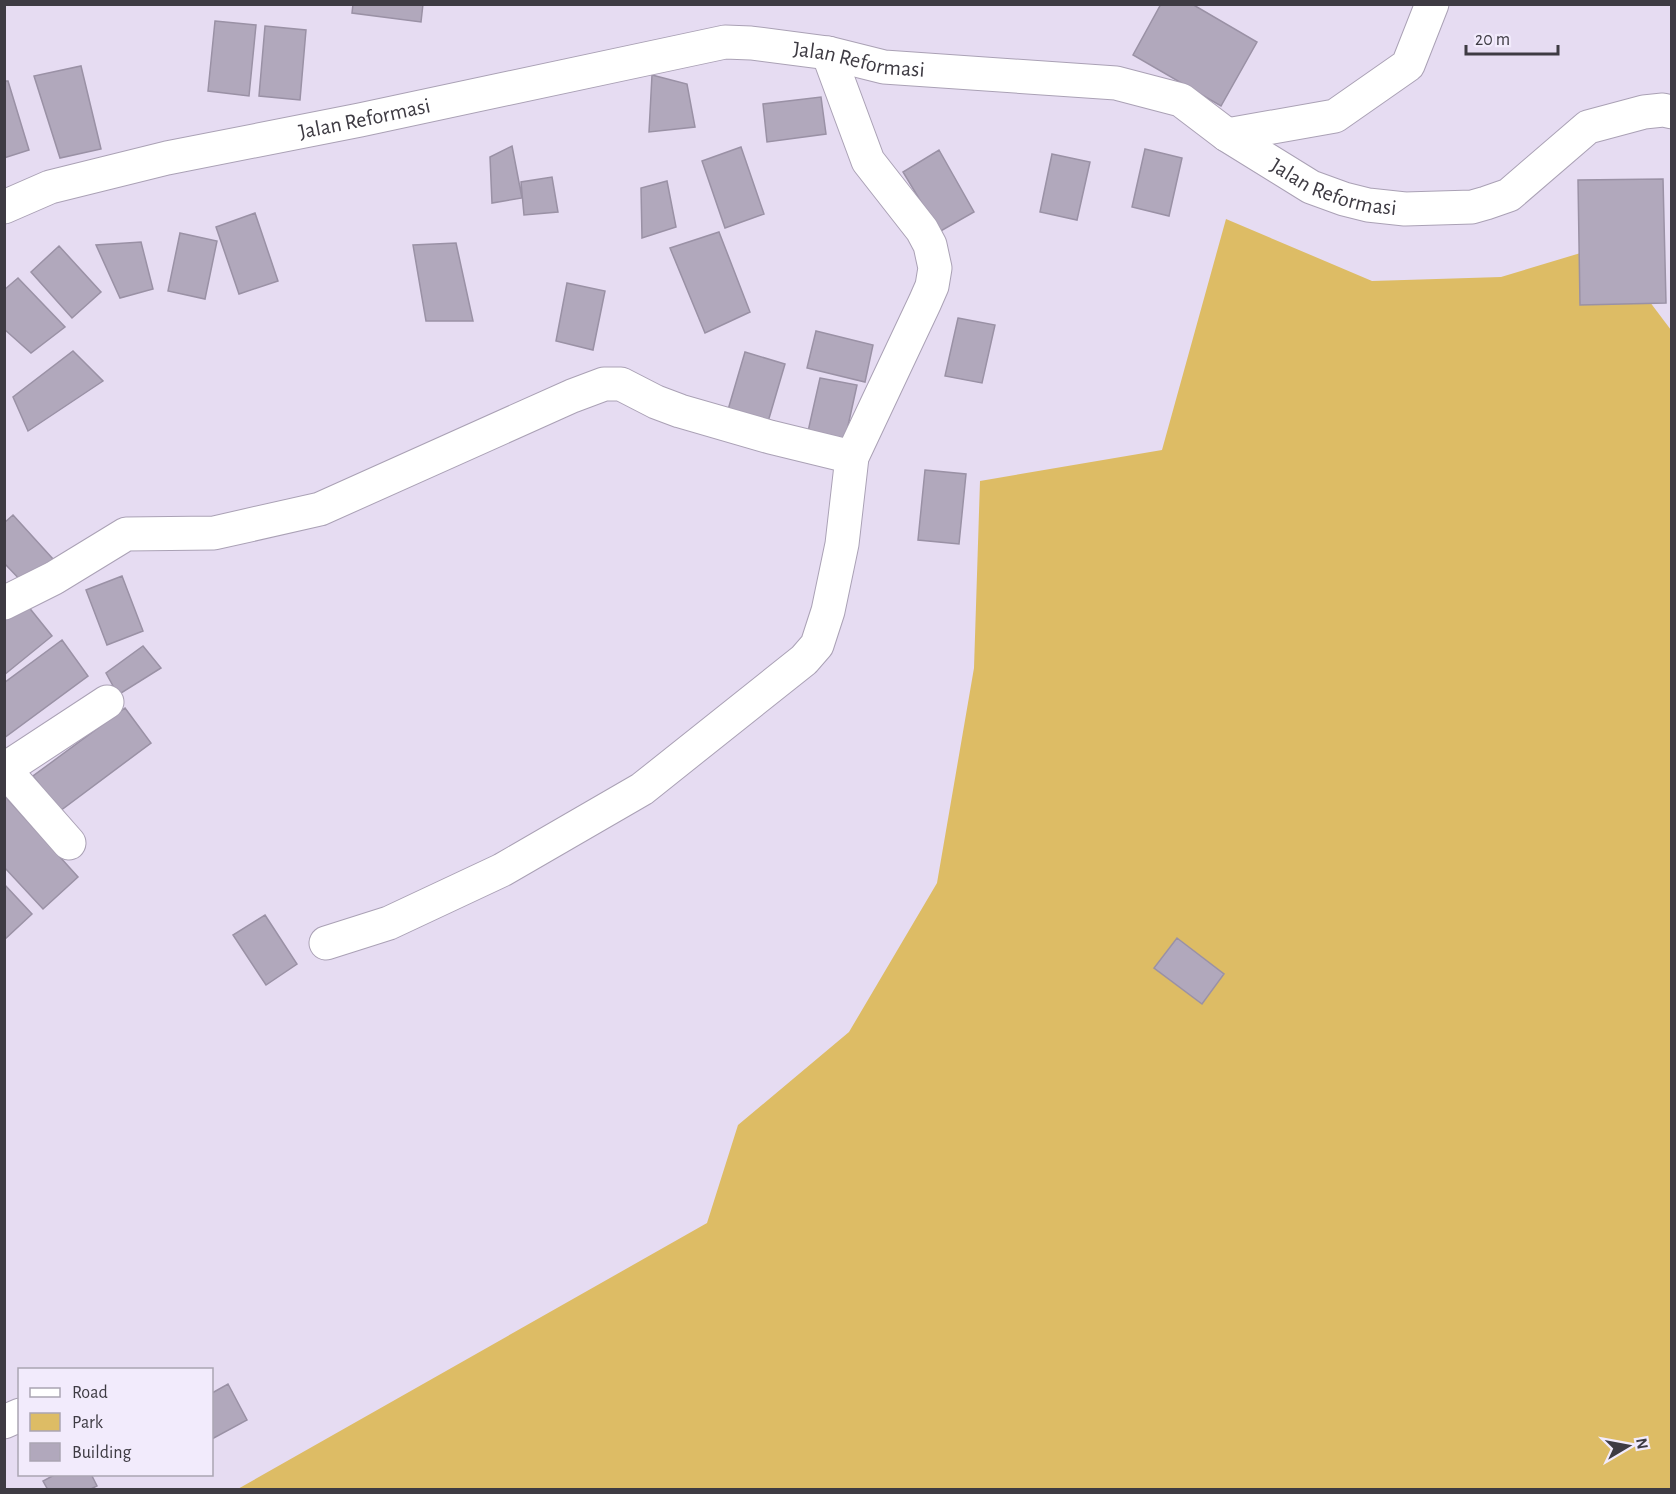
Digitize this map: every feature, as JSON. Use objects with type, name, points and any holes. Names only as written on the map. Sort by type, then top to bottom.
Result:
[{"type":"street","points":[[1227,135],[1335,117],[1408,65],[1432,4]]},
{"type":"street","name":"Jalan Reformasi","points":[[4,207],[50,187],[167,158],[360,120],[725,42],[828,53],[884,67],[1116,83],[1181,100],[1227,135],[1311,187],[1368,205],[1405,209],[1472,207],[1509,195],[1588,127],[1644,112],[1663,110],[1671,112]]},
{"type":"street","points":[[326,943],[389,923],[502,870],[642,789],[804,660],[818,645],[828,611],[842,544],[852,457],[925,302],[932,286],[935,268],[930,245],[922,230],[868,161],[828,53]]},
{"type":"street","points":[[4,603],[54,578],[126,534],[214,533],[320,509],[572,396],[604,384],[621,384],[656,402],[680,411],[770,437],[852,457]]},
{"type":"street","points":[[69,843],[5,769],[107,702]]},
{"type":"street","points":[[4,1422],[18,1416]]},
{"type":"green space","points":[[1226,219],[1372,281],[1501,277],[1607,245],[1671,330],[1671,1489],[236,1490],[707,1223],[738,1125],[849,1032],[937,883],[974,668],[980,481],[1162,450]]},
{"type":"building","points":[[353,4],[423,4],[421,22],[352,13]]},
{"type":"building","points":[[1161,4],[1192,4],[1257,42],[1221,106],[1133,55]]},
{"type":"building","points":[[215,21],[256,25],[249,96],[208,91]]},
{"type":"building","points":[[265,26],[306,30],[300,100],[259,96]]},
{"type":"building","points":[[81,66],[101,149],[60,158],[34,76]]},
{"type":"building","points":[[652,75],[687,84],[695,127],[649,132]]},
{"type":"building","points":[[4,81],[8,81],[29,150],[4,158]]},
{"type":"building","points":[[821,97],[826,134],[767,142],[763,104]]},
{"type":"building","points":[[512,146],[522,198],[492,203],[490,157]]},
{"type":"building","points":[[741,147],[764,214],[725,228],[702,161]]},
{"type":"building","points":[[1145,149],[1182,158],[1169,216],[1132,207]]},
{"type":"building","points":[[939,150],[974,212],[939,232],[903,172]]},
{"type":"building","points":[[1052,154],[1090,162],[1077,220],[1040,212]]},
{"type":"building","points":[[552,177],[558,212],[524,215],[521,182]]},
{"type":"building","points":[[1663,179],[1666,303],[1580,305],[1578,180]]},
{"type":"building","points":[[667,181],[676,227],[642,238],[641,188]]},
{"type":"building","points":[[255,213],[278,281],[239,294],[216,227]]},
{"type":"building","points":[[719,232],[750,312],[705,333],[670,248]]},
{"type":"building","points":[[180,233],[217,241],[205,299],[168,291]]},
{"type":"building","points":[[141,242],[153,289],[120,298],[96,245]]},
{"type":"building","points":[[456,243],[473,321],[426,321],[413,245]]},
{"type":"building","points":[[59,246],[101,292],[72,318],[31,272]]},
{"type":"building","points":[[18,278],[65,327],[31,353],[4,329],[4,290]]},
{"type":"building","points":[[567,283],[605,291],[593,350],[556,341]]},
{"type":"building","points":[[958,318],[995,325],[982,383],[945,376]]},
{"type":"building","points":[[816,331],[873,345],[865,382],[807,368]]},
{"type":"building","points":[[73,351],[103,381],[28,431],[13,397]]},
{"type":"building","points":[[745,352],[785,364],[765,432],[725,420]]},
{"type":"building","points":[[820,378],[857,385],[844,444],[807,436]]},
{"type":"building","points":[[925,470],[966,474],[959,544],[918,540]]},
{"type":"building","points":[[13,515],[53,559],[25,585],[4,563],[4,523]]},
{"type":"building","points":[[122,576],[143,631],[107,645],[86,590]]},
{"type":"building","points":[[23,600],[52,636],[4,675],[4,615]]},
{"type":"building","points":[[62,640],[88,676],[4,738],[4,683]]},
{"type":"building","points":[[143,646],[161,668],[118,695],[106,673]]},
{"type":"building","points":[[125,708],[151,743],[60,811],[33,776]]},
{"type":"building","points":[[4,795],[78,877],[43,909],[4,867]]},
{"type":"building","points":[[4,884],[32,914],[4,940]]},
{"type":"building","points":[[265,915],[297,964],[266,985],[233,935]]},
{"type":"building","points":[[1177,938],[1224,974],[1202,1004],[1154,968]]},
{"type":"building","points":[[228,1384],[247,1420],[213,1438],[213,1392]]},
{"type":"building","points":[[52,1476],[92,1476],[97,1486],[89,1490],[48,1490],[43,1481]]}]
